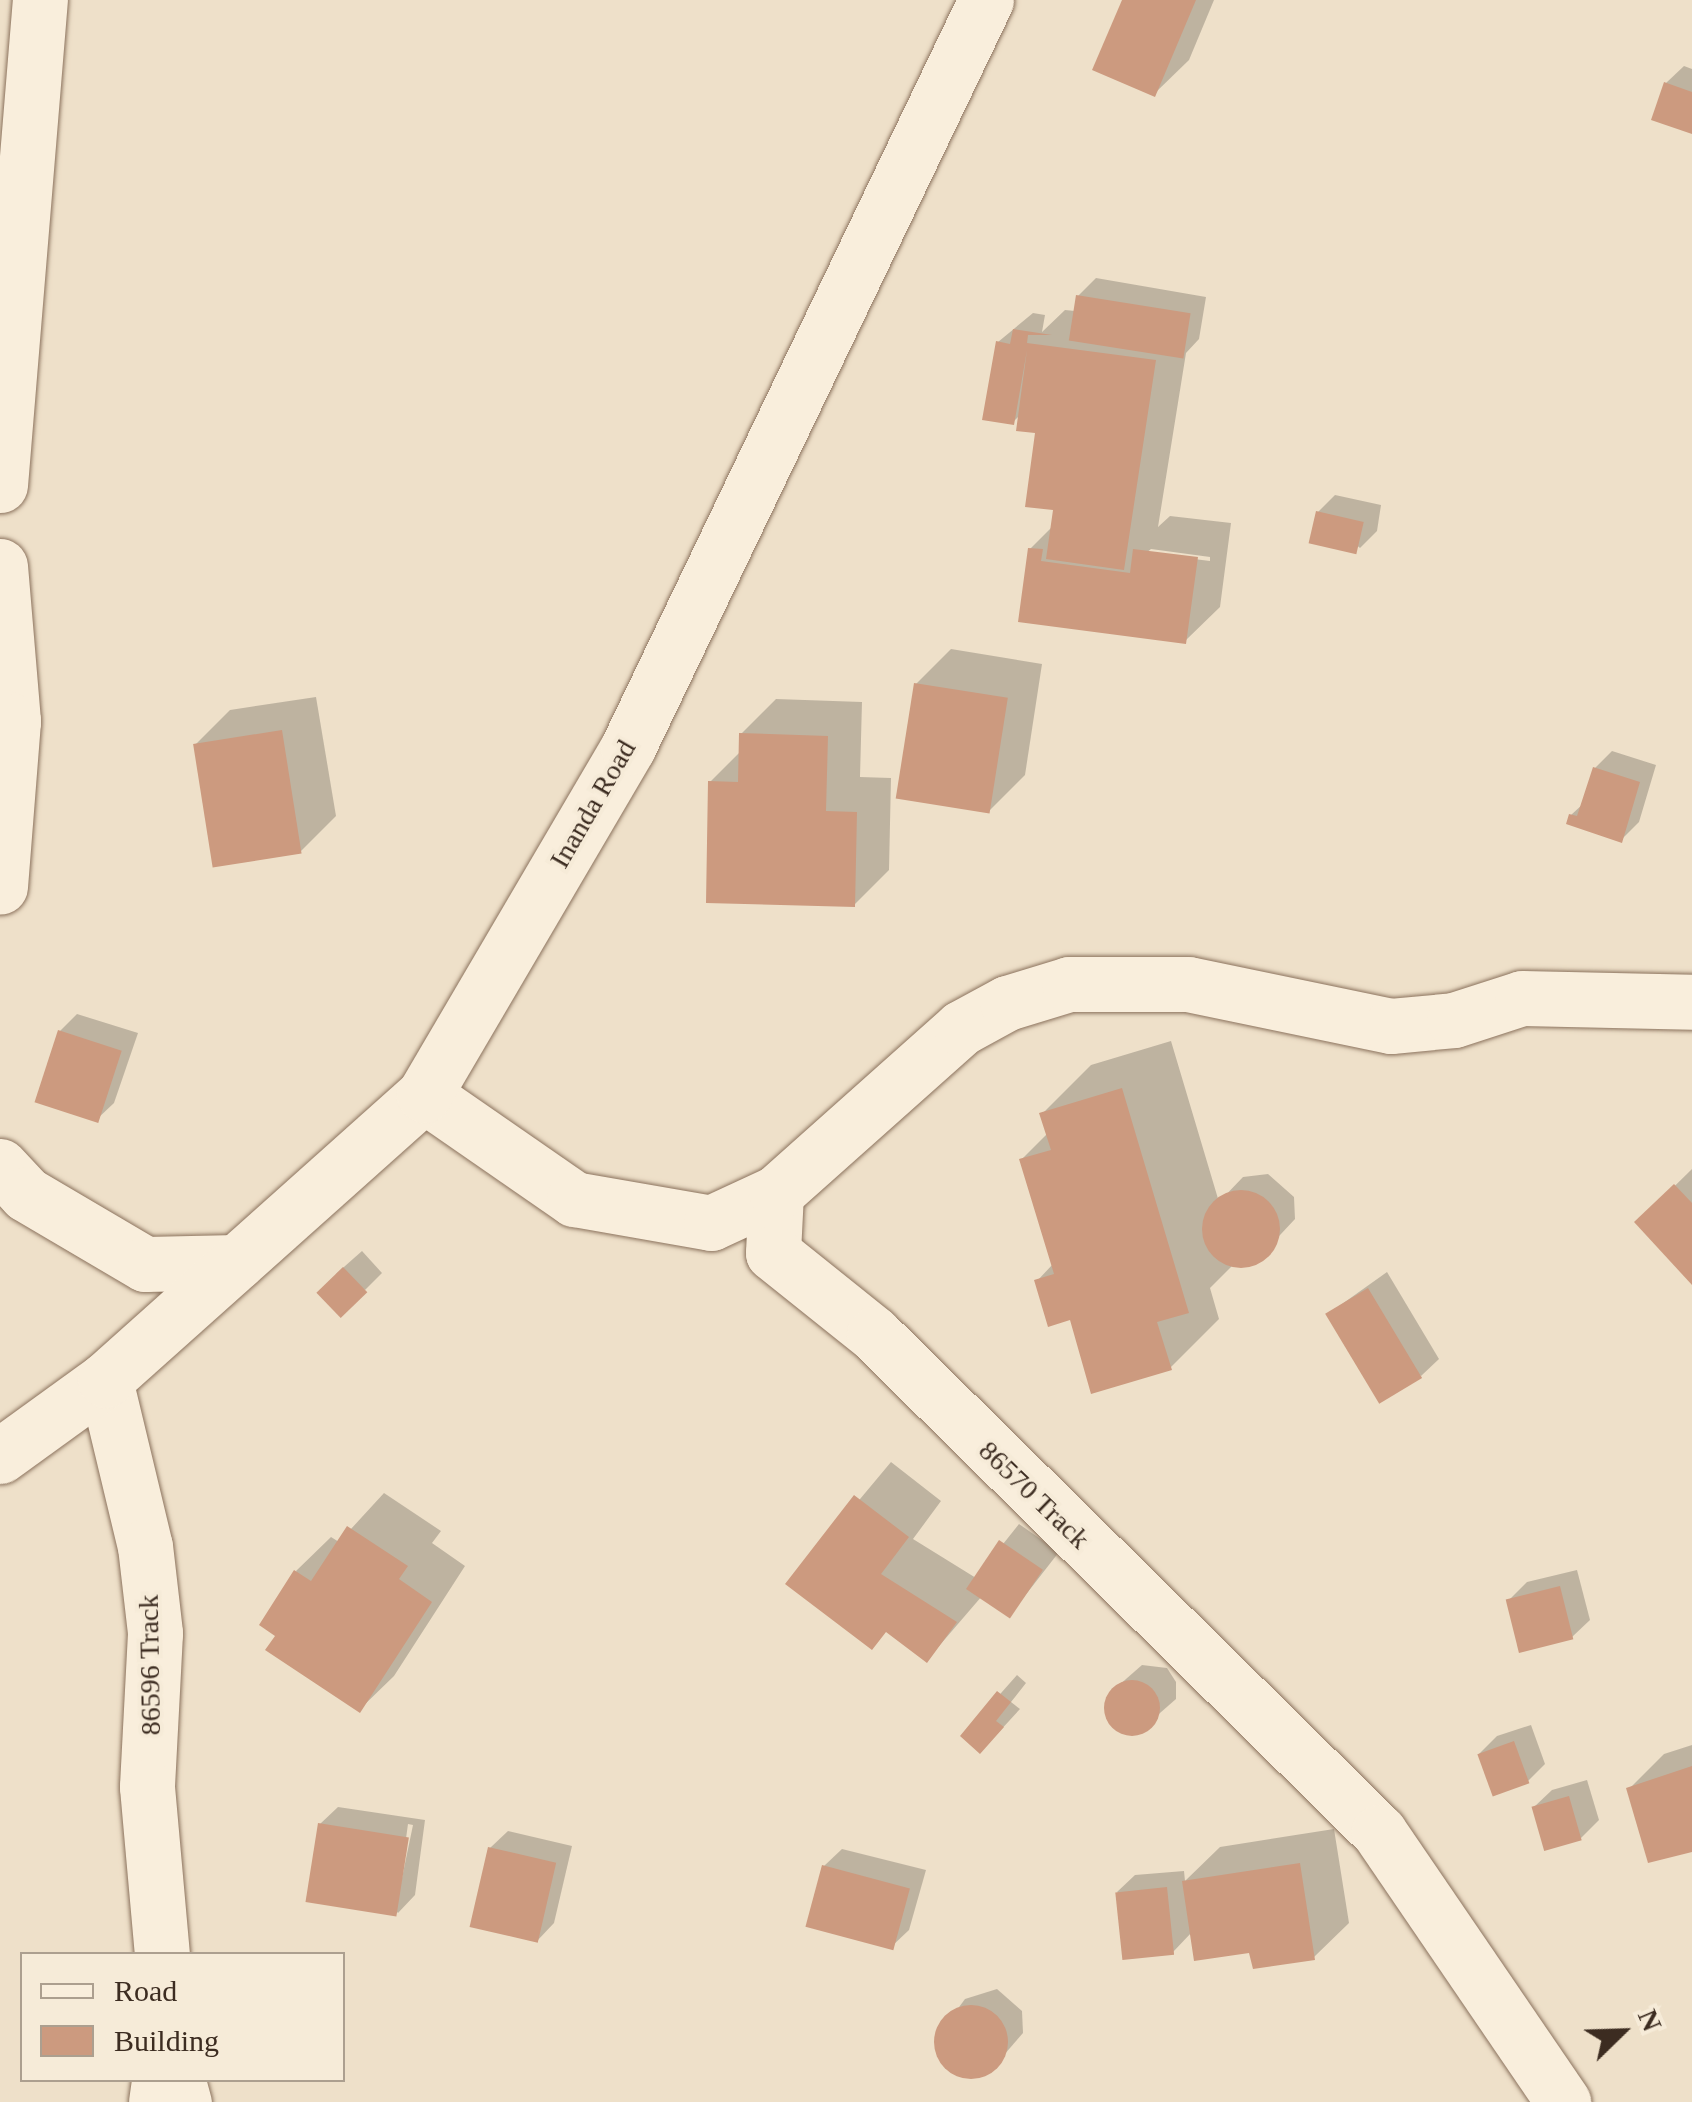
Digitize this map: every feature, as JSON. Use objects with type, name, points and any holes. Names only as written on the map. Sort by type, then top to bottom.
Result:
[{"type":"street","points":[[0,485],[40,0]]},
{"type":"street","name":"Inanda Road","points":[[0,1456],[105,1380],[424,1096],[628,747],[986,0]]},
{"type":"street","points":[[0,566],[6,719],[0,886]]},
{"type":"street","points":[[424,1096],[574,1200],[711,1223],[776,1193],[960,1028],[1007,1003],[1070,984],[1188,984],[1391,1026],[1454,1020],[1522,998],[1692,1002]]},
{"type":"street","points":[[0,1166],[26,1194],[145,1264],[237,1262]]},
{"type":"street","name":"86570 Track","points":[[776,1193],[773,1253],[874,1334],[1380,1832],[1564,2102]]},
{"type":"street","name":"86596 Track","points":[[105,1380],[145,1546],[155,1633],[148,1787],[162,1952]]},
{"type":"building","points":[[1122,0],[1196,0],[1155,97],[1092,70]]},
{"type":"building","points":[[1664,82],[1692,92],[1692,134],[1651,120]]},
{"type":"building","points":[[1076,295],[1191,313],[1183,359],[1069,340]]},
{"type":"building","points":[[1013,329],[1052,335],[1028,335],[1027,343],[1156,360],[1124,570],[1046,559],[1053,510],[1025,507],[1035,433],[1016,431],[1027,350],[1014,425],[982,420],[996,341],[1010,344]]},
{"type":"building","points":[[1316,511],[1364,522],[1356,554],[1309,543]]},
{"type":"building","points":[[1028,548],[1043,549],[1041,561],[1130,573],[1133,549],[1198,557],[1186,644],[1018,622]]},
{"type":"building","points":[[914,683],[1008,698],[990,813],[896,799]]},
{"type":"building","points":[[282,730],[302,853],[213,868],[193,744]]},
{"type":"building","points":[[739,733],[828,736],[826,811],[857,812],[855,907],[706,903],[708,781],[738,782]]},
{"type":"building","points":[[1593,767],[1640,782],[1622,843],[1566,824],[1569,814],[1577,816]]},
{"type":"building","points":[[58,1030],[122,1051],[98,1123],[35,1102]]},
{"type":"building","points":[[1122,1088],[1189,1313],[1157,1322],[1172,1370],[1091,1394],[1070,1320],[1048,1327],[1034,1280],[1054,1274],[1019,1159],[1051,1150],[1039,1113]]},
{"type":"building","points":[[1674,1184],[1692,1203],[1692,1285],[1634,1222]]},
{"type":"building","points":[[1241,1190],[1269,1201],[1280,1229],[1269,1257],[1241,1268],[1213,1257],[1202,1229],[1213,1201]]},
{"type":"building","points":[[343,1267],[367,1292],[341,1318],[316,1293]]},
{"type":"building","points":[[1368,1288],[1422,1378],[1379,1404],[1325,1314]]},
{"type":"building","points":[[854,1495],[909,1537],[881,1574],[957,1622],[927,1663],[886,1632],[872,1650],[785,1584]]},
{"type":"building","points":[[347,1526],[408,1566],[399,1579],[432,1602],[360,1713],[265,1650],[275,1636],[259,1625],[294,1570],[311,1581]]},
{"type":"building","points":[[999,1540],[1043,1570],[1010,1619],[966,1589]]},
{"type":"building","points":[[1560,1586],[1573,1639],[1519,1653],[1506,1600]]},
{"type":"building","points":[[1132,1680],[1152,1688],[1160,1708],[1152,1728],[1132,1736],[1112,1728],[1104,1708],[1112,1688]]},
{"type":"building","points":[[997,1691],[1011,1702],[996,1721],[1004,1727],[980,1754],[960,1736]]},
{"type":"building","points":[[1514,1741],[1529,1783],[1493,1797],[1477,1754]]},
{"type":"building","points":[[1692,1766],[1692,1852],[1648,1863],[1626,1788]]},
{"type":"building","points":[[1569,1796],[1582,1840],[1544,1851],[1532,1807]]},
{"type":"building","points":[[318,1823],[409,1837],[396,1916],[305,1902]]},
{"type":"building","points":[[488,1847],[556,1863],[538,1943],[470,1927]]},
{"type":"building","points":[[1300,1863],[1315,1960],[1253,1969],[1249,1953],[1194,1961],[1182,1881]]},
{"type":"building","points":[[822,1865],[910,1889],[893,1950],[805,1927]]},
{"type":"building","points":[[1167,1887],[1174,1955],[1122,1960],[1115,1892]]},
{"type":"building","points":[[971,2005],[997,2016],[1008,2042],[997,2068],[971,2079],[945,2068],[934,2042],[945,2016]]}]
